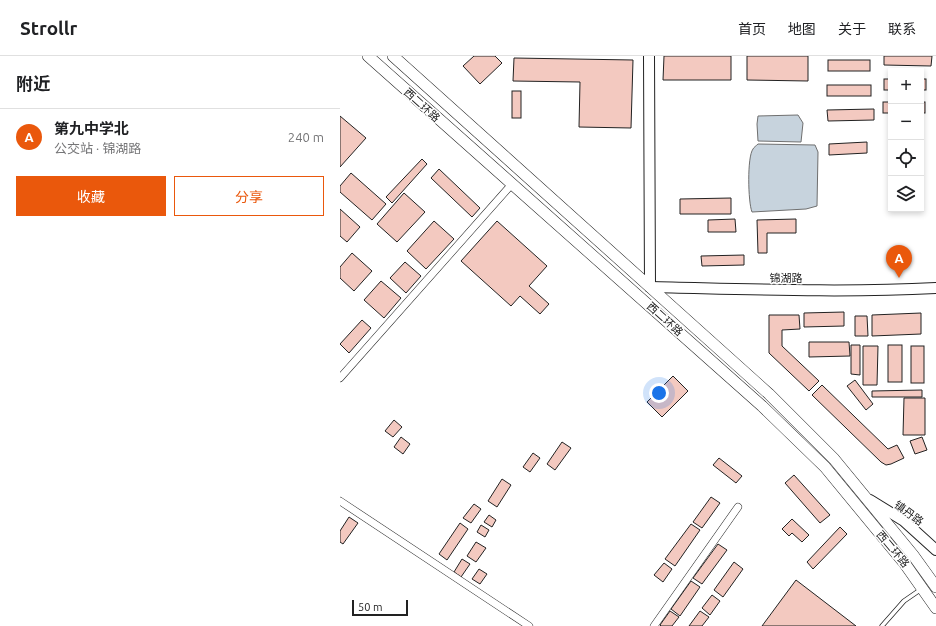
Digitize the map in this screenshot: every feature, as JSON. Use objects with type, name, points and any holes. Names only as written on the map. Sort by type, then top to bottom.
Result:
[{"type":"main road","name":"西二环路","points":[[368,56],[768,411],[825,467],[905,564],[936,608]]},
{"type":"main road","name":"西二环路","points":[[393,56],[769,394],[834,459],[913,555],[936,587]]},
{"type":"main road","points":[[512,184],[522,171]]},
{"type":"main road","points":[[856,506],[866,498]]},
{"type":"street","points":[[641,297],[650,287],[649,56]]},
{"type":"street","points":[[340,378],[512,184]]},
{"type":"street","name":"锦湖路","points":[[650,287],[741,290],[896,290],[936,288]]},
{"type":"street","name":"镇丹路","points":[[866,498],[904,521],[936,550]]},
{"type":"street","points":[[340,501],[529,626]]},
{"type":"street","points":[[654,626],[738,506]]},
{"type":"lane","points":[[882,626],[904,601],[923,588]]},
{"type":"shaded area","points":[[798,115],[803,123],[801,142],[758,141],[758,116]]},
{"type":"shaded area","points":[[758,144],[815,145],[818,152],[817,206],[806,209],[752,212],[749,190],[749,170],[751,154],[754,147]]},
{"type":"building","points":[[474,56],[495,56],[502,63],[480,84],[463,66]]},
{"type":"building","points":[[664,56],[731,56],[731,80],[663,80]]},
{"type":"building","points":[[747,56],[808,56],[808,81],[747,80]]},
{"type":"building","points":[[884,56],[932,56],[931,66],[884,65]]},
{"type":"building","points":[[514,58],[633,60],[631,128],[579,127],[580,82],[513,81]]},
{"type":"building","points":[[828,60],[870,60],[870,71],[828,71]]},
{"type":"building","points":[[884,79],[888,79],[888,90],[884,90]]},
{"type":"building","points":[[924,79],[926,79],[926,90],[924,90]]},
{"type":"building","points":[[827,85],[871,85],[871,96],[827,96]]},
{"type":"building","points":[[512,91],[521,91],[521,118],[512,118]]},
{"type":"building","points":[[883,102],[888,102],[888,113],[883,113]]},
{"type":"building","points":[[924,102],[925,102],[924,113]]},
{"type":"building","points":[[874,109],[874,120],[828,121],[827,110]]},
{"type":"building","points":[[340,116],[366,138],[340,167]]},
{"type":"building","points":[[867,142],[867,153],[829,155],[829,144]]},
{"type":"building","points":[[422,159],[427,164],[392,203],[386,197]]},
{"type":"building","points":[[439,169],[480,208],[472,217],[431,178]]},
{"type":"building","points":[[351,173],[386,204],[372,220],[340,192],[340,186]]},
{"type":"building","points":[[404,193],[425,212],[397,242],[377,224]]},
{"type":"building","points":[[731,198],[731,214],[680,214],[680,199]]},
{"type":"building","points":[[340,209],[360,227],[347,242],[340,236]]},
{"type":"building","points":[[735,219],[736,232],[708,232],[708,220]]},
{"type":"building","points":[[796,219],[796,233],[767,233],[767,253],[758,253],[757,220]]},
{"type":"building","points":[[434,221],[454,239],[426,269],[407,251]]},
{"type":"building","points":[[497,221],[547,266],[529,286],[549,304],[540,314],[520,296],[511,306],[461,261]]},
{"type":"building","points":[[352,253],[372,271],[354,291],[340,278],[340,267]]},
{"type":"building","points":[[744,255],[744,265],[702,266],[701,256]]},
{"type":"building","points":[[405,262],[421,276],[406,293],[390,278]]},
{"type":"building","points":[[381,281],[401,298],[384,318],[364,300]]},
{"type":"building","points":[[844,312],[844,326],[804,327],[804,313]]},
{"type":"building","points":[[921,313],[921,334],[872,336],[872,315]]},
{"type":"building","points":[[769,315],[799,315],[800,329],[782,330],[782,346],[819,381],[809,391],[769,353]]},
{"type":"building","points":[[855,316],[867,316],[868,336],[855,336]]},
{"type":"building","points":[[362,320],[371,328],[349,353],[340,344]]},
{"type":"building","points":[[809,342],[849,342],[850,356],[809,357]]},
{"type":"building","points":[[851,345],[860,345],[860,375],[851,374]]},
{"type":"building","points":[[888,345],[902,345],[902,382],[888,382]]},
{"type":"building","points":[[863,346],[878,346],[877,385],[863,385]]},
{"type":"building","points":[[911,346],[924,346],[924,383],[911,383]]},
{"type":"building","points":[[673,376],[688,391],[662,417],[647,402]]},
{"type":"building","points":[[855,380],[873,404],[866,410],[847,386]]},
{"type":"building","points":[[822,385],[888,449],[897,445],[904,458],[886,465],[881,462],[812,395]]},
{"type":"building","points":[[922,390],[922,397],[872,397],[872,391]]},
{"type":"building","points":[[904,398],[925,398],[925,435],[903,435]]},
{"type":"building","points":[[394,420],[402,427],[393,437],[385,431]]},
{"type":"building","points":[[401,437],[410,444],[403,454],[394,447]]},
{"type":"building","points":[[922,437],[927,450],[915,454],[910,441]]},
{"type":"building","points":[[562,442],[571,448],[555,470],[547,464]]},
{"type":"building","points":[[533,453],[540,458],[530,472],[523,467]]},
{"type":"building","points":[[719,458],[742,476],[736,483],[713,465]]},
{"type":"building","points":[[794,475],[830,515],[820,523],[785,483]]},
{"type":"building","points":[[502,479],[511,485],[497,507],[488,501]]},
{"type":"building","points":[[711,497],[720,503],[702,528],[693,522]]},
{"type":"building","points":[[474,504],[481,509],[471,523],[463,518]]},
{"type":"building","points":[[489,515],[496,520],[492,527],[484,522]]},
{"type":"building","points":[[349,517],[358,523],[343,544],[340,542],[340,531]]},
{"type":"building","points":[[792,519],[809,535],[802,542],[792,533],[789,536],[782,529]]},
{"type":"building","points":[[460,523],[468,529],[447,560],[439,554]]},
{"type":"building","points":[[691,524],[700,530],[675,566],[665,559]]},
{"type":"building","points":[[481,525],[489,530],[485,537],[477,532]]},
{"type":"building","points":[[840,527],[847,534],[813,569],[807,562]]},
{"type":"building","points":[[476,542],[486,548],[476,562],[467,556]]},
{"type":"building","points":[[718,544],[727,550],[702,584],[693,578]]},
{"type":"building","points":[[462,559],[470,564],[461,577],[454,572]]},
{"type":"building","points":[[734,562],[743,569],[723,597],[714,590]]},
{"type":"building","points":[[664,563],[672,569],[663,582],[654,575]]},
{"type":"building","points":[[479,569],[487,574],[480,584],[472,579]]},
{"type":"building","points":[[796,580],[856,626],[762,626]]},
{"type":"building","points":[[691,581],[700,587],[680,616],[671,609]]},
{"type":"building","points":[[712,595],[720,601],[710,615],[702,608]]},
{"type":"building","points":[[670,611],[679,617],[672,626],[661,626],[660,625]]},
{"type":"building","points":[[700,611],[709,617],[702,626],[689,626]]},
{"type":"place","name":"第九中学北","points":[[899,278]]}]
